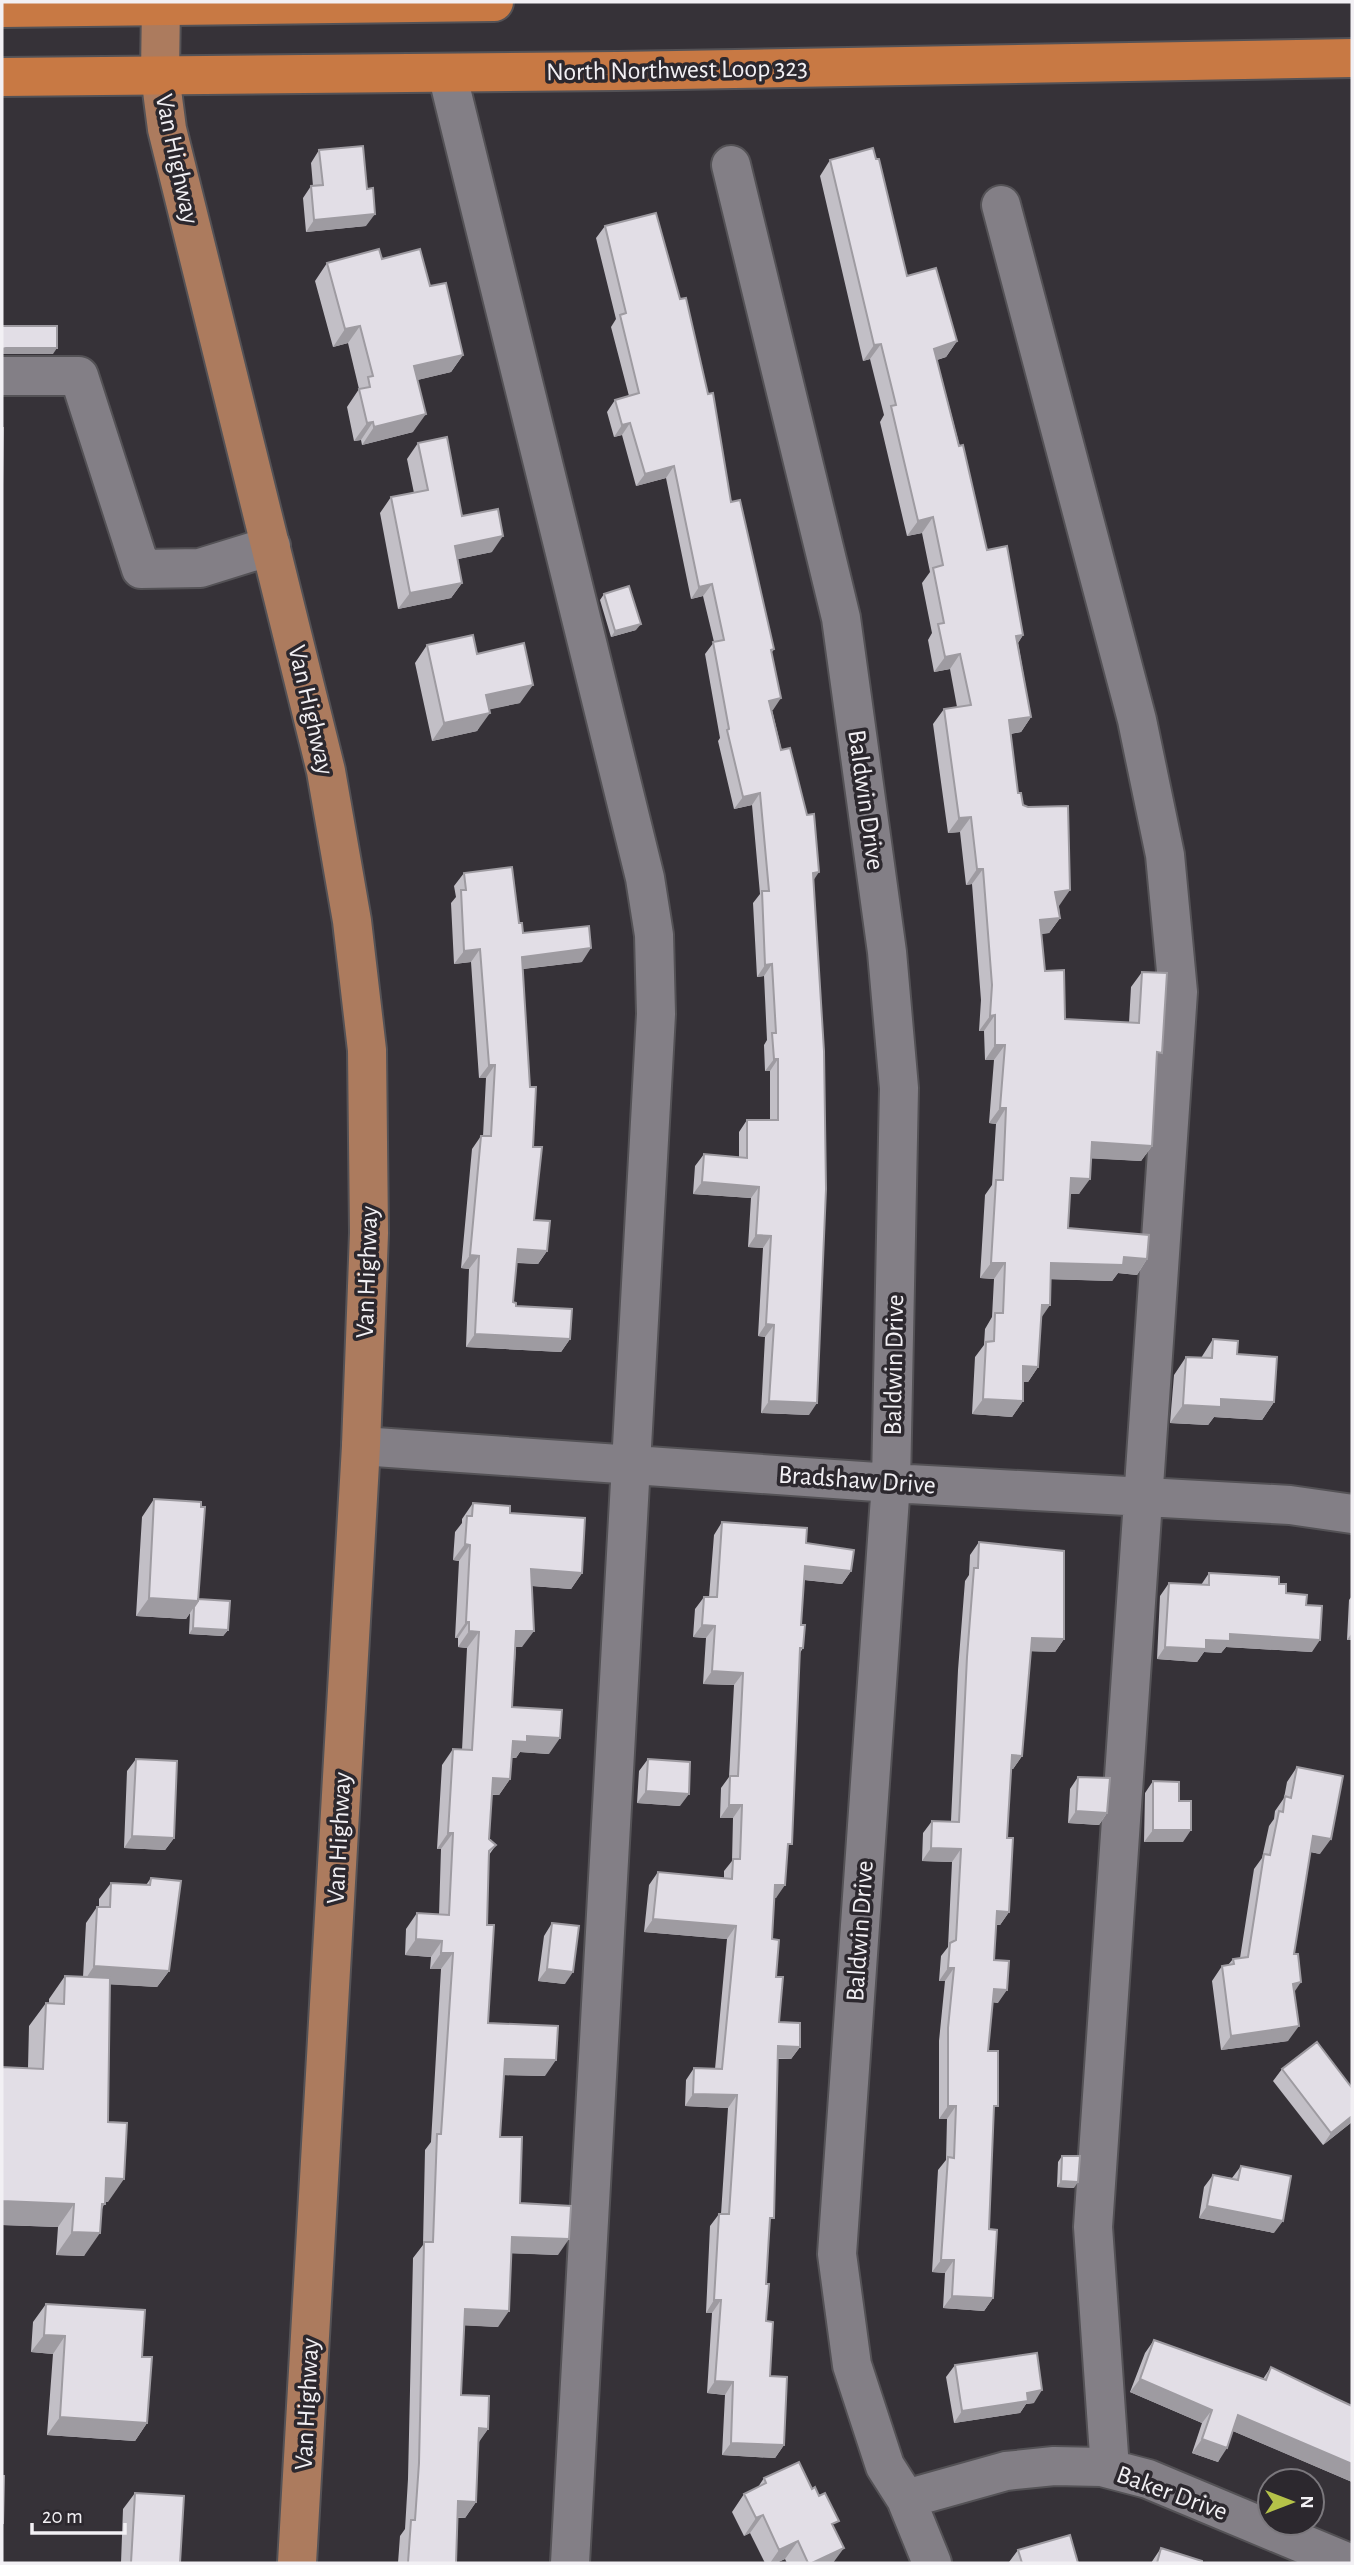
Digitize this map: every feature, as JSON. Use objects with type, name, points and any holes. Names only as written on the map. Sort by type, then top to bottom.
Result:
[{"type":"highway","points":[[2,8],[494,2]]},
{"type":"highway","name":"North Northwest Loop 323","points":[[2,77],[447,73],[1352,58]]},
{"type":"main road","name":"Van Highway","points":[[160,4],[160,75],[167,129],[314,719],[341,849],[367,1050],[369,1233],[361,1446],[297,2563]]},
{"type":"street","points":[[447,73],[645,878],[654,935],[656,1014],[570,2563]]},
{"type":"street","name":"Baldwin Drive","points":[[731,165],[841,618],[887,952],[899,1088],[891,1483],[837,2254],[852,2365],[885,2466],[906,2499],[932,2563]]},
{"type":"street","points":[[1001,205],[1137,720],[1165,855],[1178,992],[1093,2227],[1110,2469]]},
{"type":"street","points":[[2,376],[79,376],[141,569],[200,568],[271,546]]},
{"type":"street","name":"Bradshaw Drive","points":[[361,1446],[891,1483],[1290,1505],[1352,1514]]},
{"type":"street","name":"Baker Drive","points":[[906,2499],[1006,2471],[1054,2466],[1110,2469],[1148,2479],[1349,2563]]},
{"type":"building","points":[[363,146],[367,189],[373,188],[375,214],[314,220],[311,186],[323,185],[319,150]]},
{"type":"building","points":[[873,148],[876,159],[879,159],[907,276],[936,268],[957,341],[934,349],[959,446],[963,445],[987,550],[1007,546],[1023,635],[1016,636],[1031,717],[1009,720],[1018,793],[1021,793],[1023,805],[1028,807],[1068,806],[1070,890],[1055,892],[1060,918],[1040,920],[1045,971],[1064,970],[1065,1019],[1139,1023],[1142,972],[1167,973],[1162,1053],[1157,1052],[1152,1146],[1092,1142],[1090,1179],[1071,1178],[1068,1228],[1149,1235],[1147,1259],[1124,1257],[1123,1265],[1051,1263],[1050,1305],[1042,1305],[1038,1367],[1023,1366],[1023,1401],[983,1399],[986,1342],[994,1341],[995,1313],[1003,1313],[1005,1263],[991,1263],[996,1180],[1003,1180],[1006,1108],[1000,1108],[1005,1045],[995,1045],[995,1015],[990,1016],[992,985],[983,869],[977,869],[971,817],[959,818],[944,709],[971,705],[960,654],[945,657],[938,624],[944,623],[933,568],[943,565],[933,517],[918,521],[891,406],[896,405],[881,344],[874,345],[830,160]]},
{"type":"building","points":[[656,213],[680,299],[686,298],[708,394],[713,393],[731,502],[740,500],[774,649],[771,650],[781,698],[769,701],[781,750],[790,748],[807,815],[814,814],[819,872],[813,873],[824,1051],[826,1189],[817,1403],[769,1401],[774,1325],[766,1324],[771,1236],[756,1235],[759,1187],[702,1182],[704,1154],[747,1158],[747,1120],[778,1120],[778,1059],[774,1059],[772,1033],[776,1033],[772,964],[765,965],[762,891],[769,891],[760,793],[743,797],[727,730],[729,729],[713,642],[724,640],[712,584],[699,587],[674,466],[645,474],[630,423],[622,425],[615,400],[639,393],[620,315],[626,313],[605,226]]},
{"type":"building","points":[[379,249],[382,259],[420,249],[430,286],[446,283],[463,355],[414,366],[426,414],[374,427],[373,422],[367,423],[359,389],[370,387],[368,377],[373,376],[360,326],[345,329],[327,263]]},
{"type":"building","points":[[2,326],[57,326],[57,348],[2,349]]},
{"type":"building","points":[[447,437],[462,516],[498,509],[503,536],[455,546],[462,583],[410,593],[391,497],[428,490],[418,443]]},
{"type":"building","points":[[629,586],[641,624],[615,631],[604,594]]},
{"type":"building","points":[[473,635],[477,654],[524,643],[533,685],[486,695],[490,713],[444,723],[427,645]]},
{"type":"building","points":[[512,867],[519,923],[522,923],[523,933],[589,926],[591,948],[522,957],[530,1087],[536,1087],[533,1147],[542,1147],[534,1220],[550,1221],[547,1251],[518,1249],[513,1302],[516,1306],[572,1309],[570,1339],[475,1334],[479,1256],[470,1255],[481,1136],[491,1136],[495,1065],[489,1065],[480,949],[464,951],[461,890],[466,890],[464,873]]},
{"type":"building","points":[[1213,1339],[1238,1341],[1237,1354],[1277,1357],[1274,1402],[1221,1399],[1221,1407],[1183,1405],[1186,1357],[1212,1358]]},
{"type":"building","points":[[154,1499],[201,1502],[201,1507],[205,1507],[198,1601],[149,1598]]},
{"type":"building","points":[[473,1503],[510,1506],[510,1513],[585,1518],[582,1573],[531,1569],[534,1631],[516,1631],[512,1707],[562,1710],[560,1738],[527,1736],[527,1742],[513,1741],[510,1779],[493,1778],[489,1839],[496,1845],[489,1851],[487,1925],[494,1925],[488,2023],[558,2026],[556,2060],[505,2059],[500,2137],[522,2137],[520,2203],[571,2206],[569,2239],[512,2237],[509,2311],[465,2309],[461,2395],[489,2396],[488,2429],[479,2428],[476,2502],[458,2501],[456,2563],[408,2563],[411,2520],[415,2520],[419,2463],[424,2242],[433,2242],[437,2134],[441,2134],[453,1953],[441,1953],[442,1941],[416,1939],[417,1913],[449,1915],[453,1833],[448,1833],[453,1749],[472,1750],[479,1632],[469,1631],[469,1622],[466,1622],[470,1545],[465,1544],[467,1516],[472,1516]]},
{"type":"building","points":[[722,1522],[807,1528],[806,1543],[854,1550],[851,1571],[805,1566],[801,1625],[805,1625],[803,1648],[800,1648],[792,1844],[788,1844],[785,1885],[775,1885],[772,1939],[779,1940],[776,1977],[783,1977],[779,2022],[800,2023],[800,2047],[778,2046],[774,2218],[770,2218],[766,2284],[769,2284],[766,2321],[773,2322],[770,2376],[787,2377],[784,2445],[731,2443],[733,2382],[715,2381],[721,2300],[714,2300],[719,2214],[729,2214],[737,2095],[693,2094],[694,2068],[722,2069],[736,1926],[653,1919],[658,1872],[732,1879],[733,1859],[740,1859],[742,1805],[729,1805],[730,1776],[738,1776],[743,1673],[712,1671],[715,1626],[702,1625],[704,1597],[717,1597]]},
{"type":"building","points":[[979,1542],[1064,1551],[1064,1639],[1032,1638],[1022,1756],[1012,1755],[1007,1838],[1013,1838],[1009,1912],[997,1911],[994,1960],[1009,1961],[1007,1990],[994,1989],[988,2051],[998,2051],[998,2106],[994,2106],[989,2229],[997,2230],[993,2298],[952,2296],[954,2260],[941,2260],[948,2157],[954,2158],[956,2106],[948,2106],[948,2028],[954,1968],[948,1968],[950,1943],[956,1940],[961,1849],[931,1848],[932,1821],[959,1822],[967,1657],[974,1568],[978,1568]]},
{"type":"building","points":[[1209,1573],[1279,1577],[1279,1584],[1286,1584],[1286,1593],[1307,1595],[1306,1605],[1322,1606],[1320,1640],[1230,1634],[1230,1641],[1206,1640],[1206,1649],[1165,1647],[1169,1583],[1209,1585]]},
{"type":"building","points":[[198,1599],[230,1601],[228,1630],[193,1628],[194,1607]]},
{"type":"building","points":[[136,1759],[177,1761],[174,1838],[132,1836]]},
{"type":"building","points":[[648,1759],[690,1762],[689,1794],[646,1791]]},
{"type":"building","points":[[1297,1767],[1343,1776],[1331,1839],[1313,1836],[1294,1954],[1298,1954],[1301,1982],[1293,1984],[1299,2026],[1231,2036],[1222,1966],[1234,1964],[1233,1959],[1248,1957],[1264,1854],[1270,1855],[1279,1811],[1283,1812],[1285,1796],[1291,1798]]},
{"type":"building","points":[[1078,1777],[1110,1778],[1107,1813],[1076,1811]]},
{"type":"building","points":[[1153,1781],[1179,1782],[1179,1801],[1191,1801],[1191,1830],[1153,1830]]},
{"type":"building","points":[[151,1878],[181,1881],[169,1971],[94,1966],[97,1907],[110,1907],[111,1883],[150,1885]]},
{"type":"building","points":[[552,1923],[579,1926],[573,1972],[547,1969]]},
{"type":"building","points":[[65,1976],[110,1978],[108,2122],[127,2123],[124,2179],[106,2178],[100,2233],[72,2232],[74,2204],[2,2201],[2,2067],[43,2069],[46,2003],[64,2004]]},
{"type":"building","points":[[1317,2042],[1352,2088],[1352,2116],[1331,2133],[1282,2069]]},
{"type":"building","points":[[1062,2156],[1080,2156],[1078,2182],[1061,2181]]},
{"type":"building","points":[[1241,2166],[1291,2176],[1283,2221],[1207,2206],[1213,2175],[1238,2180]]},
{"type":"building","points":[[46,2304],[145,2310],[142,2357],[152,2357],[147,2423],[60,2417],[65,2336],[44,2335]]},
{"type":"building","points":[[1154,2340],[1266,2380],[1271,2367],[1352,2406],[1352,2464],[1238,2415],[1227,2448],[1202,2439],[1212,2410],[1140,2379]]},
{"type":"building","points":[[1037,2353],[1042,2390],[1027,2393],[1028,2401],[962,2411],[955,2365]]},
{"type":"building","points":[[799,2462],[812,2489],[815,2487],[819,2496],[825,2493],[839,2521],[832,2524],[844,2548],[812,2563],[808,2563],[798,2541],[779,2550],[763,2515],[756,2518],[744,2494],[766,2483],[764,2478]]},
{"type":"building","points":[[4,2476],[3,2523],[2,2523]]},
{"type":"building","points":[[135,2493],[184,2496],[180,2563],[131,2563]]},
{"type":"building","points":[[1070,2535],[1078,2563],[1022,2563],[1018,2550]]},
{"type":"building","points":[[1161,2548],[1202,2561],[1202,2563],[1157,2563]]}]
